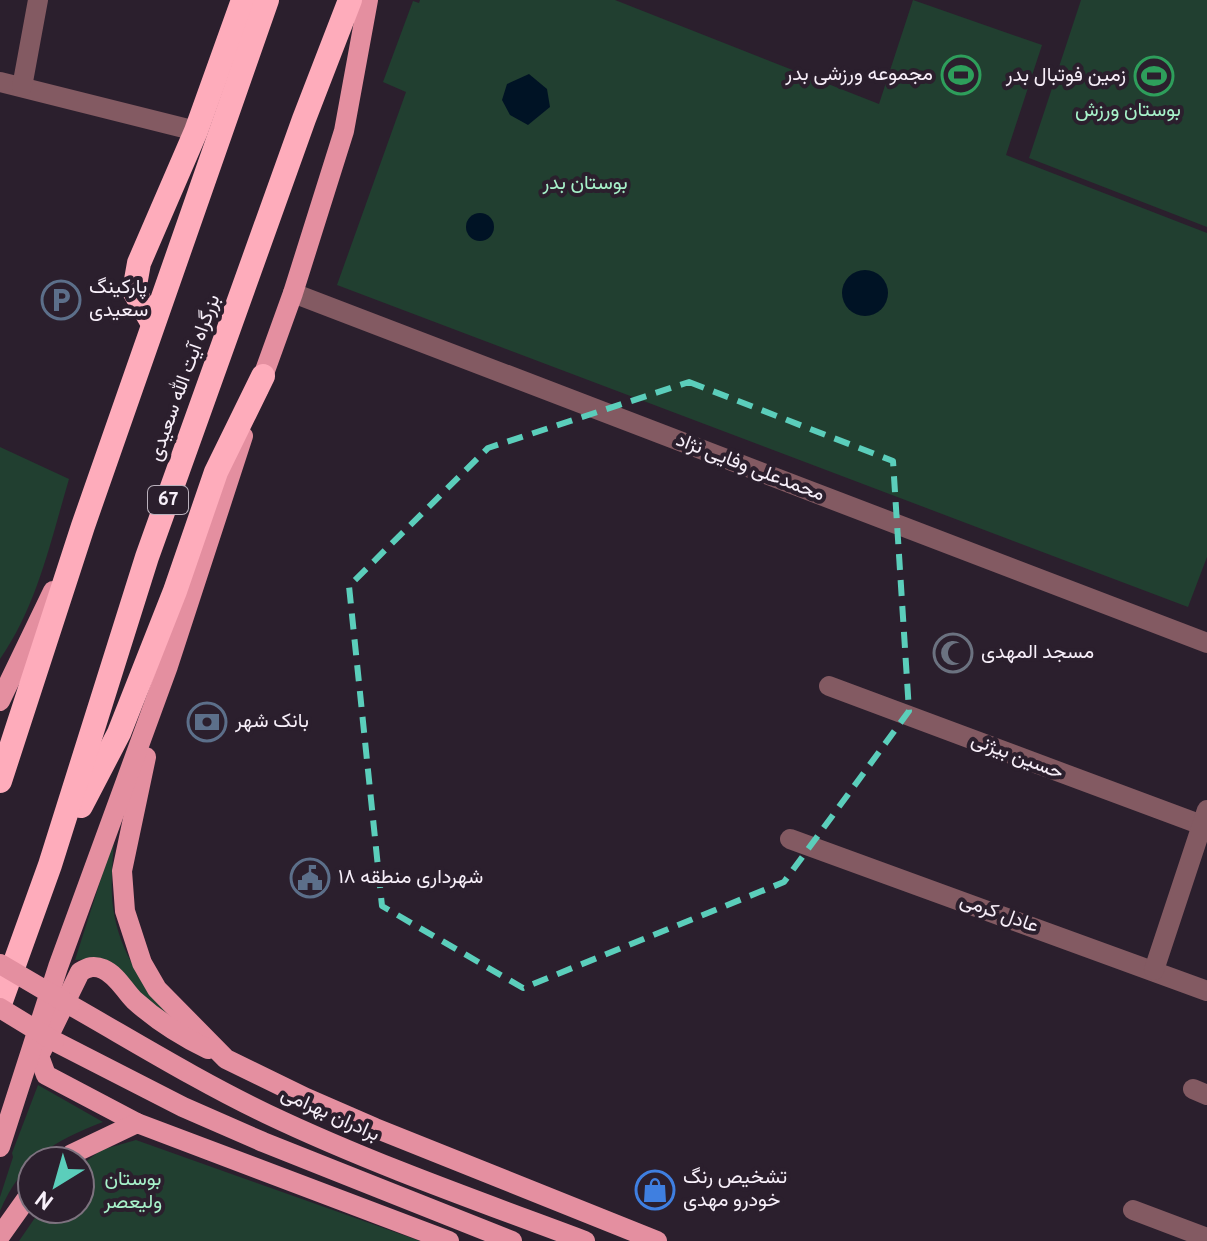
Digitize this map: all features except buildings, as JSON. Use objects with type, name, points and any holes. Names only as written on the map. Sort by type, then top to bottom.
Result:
[{"type":"highway","points":[[153,324],[134,291],[139,263],[196,131],[243,0]]},
{"type":"highway","points":[[0,781],[83,526],[267,0]]},
{"type":"highway","name":"بزرگراه آیت الله سعیدی","points":[[0,1006],[50,865],[147,557],[304,119],[350,0]]},
{"type":"highway","points":[[50,865],[119,733],[175,591],[216,472],[263,376]]},
{"type":"main road","points":[[0,1147],[58,967],[168,666],[293,293],[344,131],[368,0]]},
{"type":"main road","points":[[0,701],[83,526]]},
{"type":"main road","points":[[0,675],[25,650]]},
{"type":"main road","points":[[168,666],[122,871],[125,911],[142,963],[157,989],[226,1059]]},
{"type":"main road","name":"برادران بهرامی","points":[[0,964],[267,1114],[385,1165],[585,1241]]},
{"type":"main road","points":[[449,1241],[137,1123],[46,1075],[39,1056],[80,972],[89,966],[101,967],[113,975],[130,997],[150,1015],[226,1059],[362,1122],[657,1241]]},
{"type":"main road","points":[[0,1006],[54,1041],[183,1107],[512,1241]]},
{"type":"main road","points":[[91,1145],[137,1123]]},
{"type":"main road","points":[[0,1236],[16,1214]]},
{"type":"street","points":[[22,87],[38,0]]},
{"type":"street","points":[[0,82],[196,131]]},
{"type":"street","name":"محمدعلی وفایی نژاد","points":[[293,293],[1207,643]]},
{"type":"street","name":"حسین بیژنی","points":[[829,686],[1205,820]]},
{"type":"street","points":[[1154,970],[1205,820]]},
{"type":"street","name":"عادل کرمی","points":[[790,839],[1207,991]]},
{"type":"street","points":[[1133,1210],[1207,1238]]},
{"type":"highlighted area","points":[[689,382],[893,461],[909,711],[784,882],[523,988],[382,906],[349,586],[488,448]]},
{"type":"green space","name":"بوستان بدر","points":[[420,0],[615,0],[879,104],[913,0],[1042,45],[1006,155],[1207,233],[1207,557],[1188,607],[337,285],[406,92],[383,82],[413,1],[419,3]]},
{"type":"green space","name":"زمین فوتبال بدر","points":[[1081,0],[1207,0],[1207,227],[1029,158]]},
{"type":"green space","points":[[0,447],[69,479],[33,595],[0,659]]},
{"type":"green space","points":[[114,838],[112,898],[123,944],[130,961],[151,991],[190,1031],[174,1024],[97,959],[75,960]]},
{"type":"green space","points":[[38,1085],[103,1122],[54,1145],[16,1145],[16,1181],[0,1211],[0,1197],[12,1153]]},
{"type":"green space","name":"بوستان ولیعصر","points":[[136,1140],[420,1241],[19,1241],[30,1225],[96,1225],[96,1154]]},
{"type":"water","points":[[529,74],[547,89],[550,107],[528,125],[510,115],[502,100],[507,84]]},
{"type":"water","points":[[480,213],[490,217],[494,227],[490,237],[480,241],[470,237],[466,227],[470,217]]},
{"type":"water","points":[[865,270],[882,276],[888,293],[882,310],[865,316],[848,310],[842,293],[848,276]]},
{"type":"place","name":"مجموعه ورزشی بدر","points":[[961,75]]},
{"type":"place","name":"زمین فوتبال بدر","points":[[1154,76]]},
{"type":"place","name":"پارکینگ سعیدی","points":[[61,300]]},
{"type":"place","name":"مسجد المهدی","points":[[953,653]]},
{"type":"place","name":"بانک شهر","points":[[207,722]]},
{"type":"place","name":"شهرداری منطقه ۱۸","points":[[310,878]]},
{"type":"place","name":"تشخیص رنگ خودرو مهدی","points":[[655,1190]]},
{"type":"park label","name":"بوستان ورزش","points":[[1128,111]]}]
